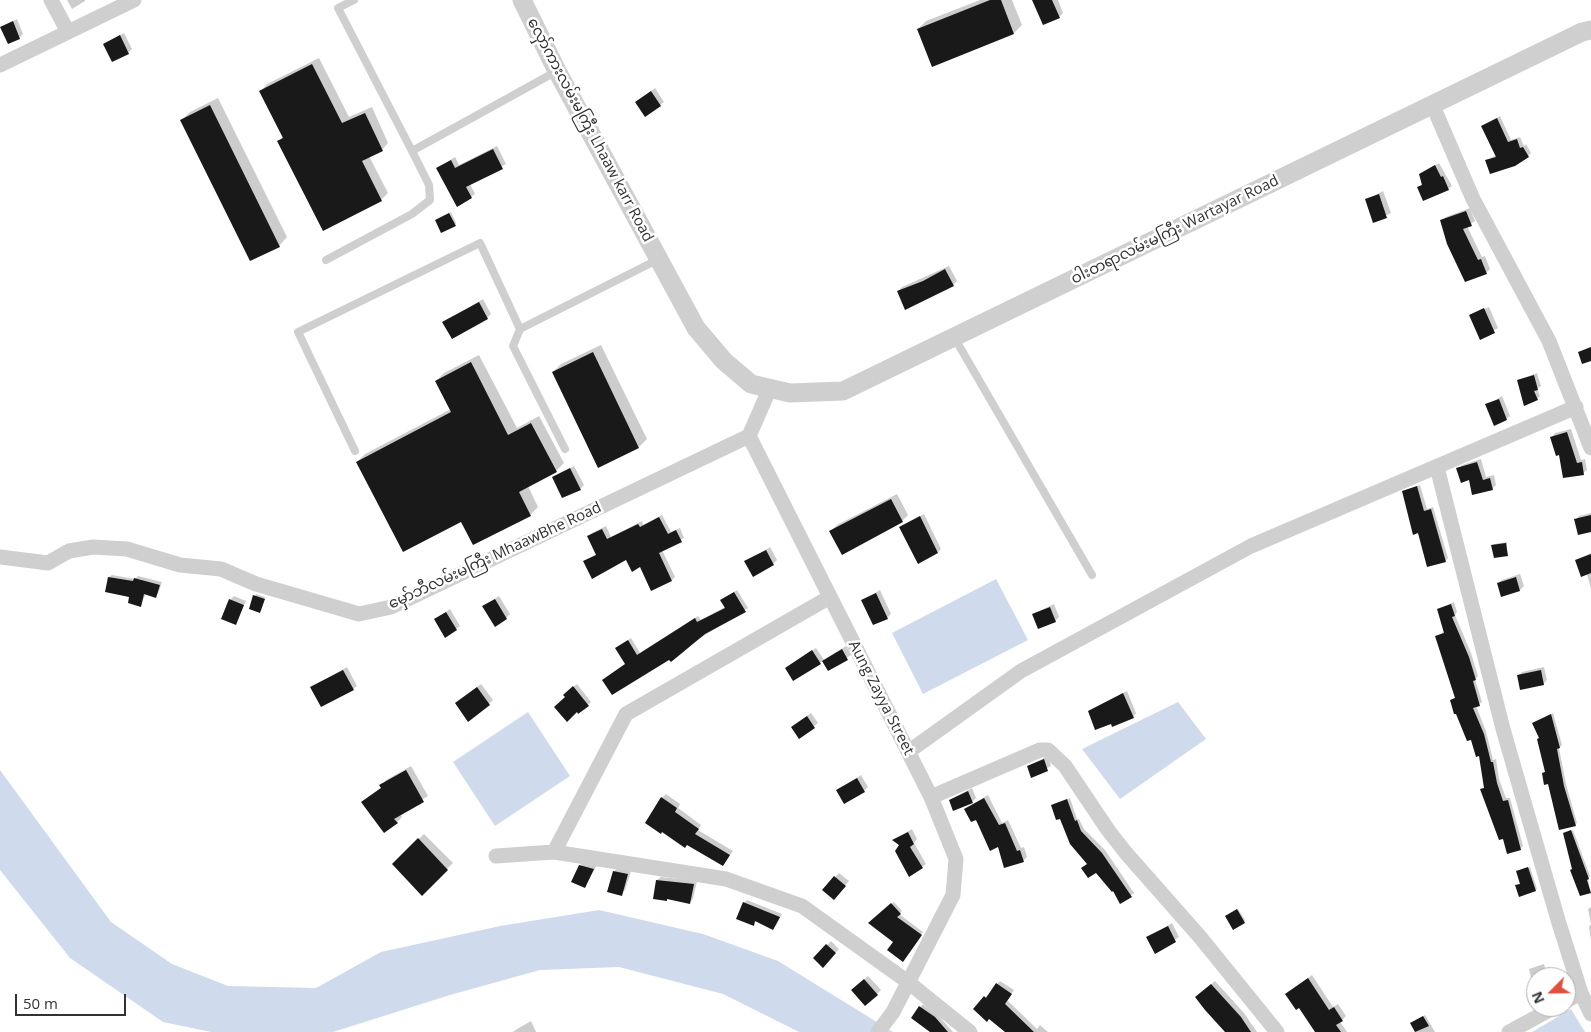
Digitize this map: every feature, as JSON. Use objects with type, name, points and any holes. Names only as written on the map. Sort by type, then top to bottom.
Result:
[{"type":"street","points":[[52,0],[68,32]]},
{"type":"street","points":[[0,65],[134,0]]},
{"type":"street","name":"လှော်ကားလမ်းမကြီး Lhaaw karr Road","points":[[522,0],[557,71],[696,328],[724,361],[751,384]]},
{"type":"street","name":"ဝါးတရာလမ်းမကြီး Wartayar Road","points":[[751,384],[790,393],[843,391],[1582,32],[1591,30]]},
{"type":"street","points":[[1433,106],[1473,199],[1550,341],[1591,448]]},
{"type":"street","points":[[749,436],[770,388]]},
{"type":"street","points":[[908,752],[1021,671],[1251,546],[1576,406]]},
{"type":"street","name":"မှော်ဘီလမ်းမကြီး MhaawBhe Road","points":[[0,557],[48,563],[69,551],[93,547],[127,549],[180,565],[221,569],[256,584],[359,614],[391,607],[749,436]]},
{"type":"street","name":"Aung Zayya Street","points":[[749,436],[931,797],[956,859],[953,895],[893,1012],[878,1032]]},
{"type":"street","points":[[1437,466],[1503,729],[1581,993],[1591,1014]]},
{"type":"street","points":[[554,852],[626,714],[830,596]]},
{"type":"street","points":[[931,797],[1040,750],[1048,750],[1065,766],[1108,830],[1126,853],[1200,937],[1277,1032]]},
{"type":"street","points":[[496,856],[554,852],[726,879],[802,906],[908,982],[970,1032]]},
{"type":"street","points":[[1576,996],[1581,993]]},
{"type":"street","points":[[1509,1032],[1537,1017]]},
{"type":"lane","points":[[326,260],[412,214],[430,200],[429,185],[338,8],[354,0]]},
{"type":"lane","points":[[412,151],[557,71]]},
{"type":"lane","points":[[355,450],[298,332],[480,243],[520,329]]},
{"type":"lane","points":[[565,449],[513,346],[520,329],[659,259]]},
{"type":"lane","points":[[954,337],[1092,575]]},
{"type":"water","points":[[996,579],[1028,640],[923,694],[892,633]]},
{"type":"water","points":[[1178,702],[1206,739],[1120,799],[1082,749]]},
{"type":"water","points":[[528,712],[570,776],[495,826],[453,762]]},
{"type":"water","points":[[0,770],[111,922],[172,964],[228,986],[316,988],[381,952],[500,926],[599,910],[703,934],[778,961],[893,1032],[799,1032],[723,994],[619,967],[540,970],[450,995],[333,1032],[211,1032],[163,1022],[70,958],[0,870]]},
{"type":"water","points":[[1557,1017],[1576,1017],[1585,1032],[1532,1032]]},
{"type":"building","points":[[990,0],[1001,0],[1014,34],[932,67],[917,29]]},
{"type":"building","points":[[1032,0],[1052,0],[1060,18],[1043,25]]},
{"type":"building","points":[[13,21],[20,39],[8,44],[0,27]]},
{"type":"building","points":[[120,35],[129,54],[112,62],[103,44]]},
{"type":"building","points":[[312,64],[342,123],[365,113],[383,151],[362,161],[382,201],[323,231],[277,141],[283,138],[259,91]]},
{"type":"building","points":[[651,91],[661,106],[645,117],[635,102]]},
{"type":"building","points":[[210,105],[280,247],[250,261],[180,120]]},
{"type":"building","points":[[1497,118],[1508,142],[1517,139],[1520,148],[1523,147],[1529,157],[1515,166],[1490,174],[1485,160],[1496,157],[1481,126]]},
{"type":"building","points":[[493,149],[503,169],[466,187],[472,198],[457,207],[436,168],[451,160],[455,168]]},
{"type":"building","points":[[1435,165],[1441,177],[1443,176],[1449,190],[1423,201],[1417,187],[1422,185],[1419,174]]},
{"type":"building","points":[[1379,194],[1387,218],[1373,223],[1365,199]]},
{"type":"building","points":[[1466,211],[1472,226],[1463,229],[1478,260],[1481,259],[1487,274],[1465,282],[1447,244],[1440,220]]},
{"type":"building","points":[[449,213],[456,226],[441,233],[435,220]]},
{"type":"building","points":[[945,269],[954,286],[905,310],[897,291],[923,281]]},
{"type":"building","points":[[479,302],[488,319],[452,339],[442,322]]},
{"type":"building","points":[[1484,308],[1495,333],[1480,340],[1469,315]]},
{"type":"building","points":[[1591,347],[1591,361],[1582,364],[1578,352]]},
{"type":"building","points":[[593,352],[639,448],[598,468],[552,372]]},
{"type":"building","points":[[471,362],[508,435],[531,423],[557,472],[519,492],[531,516],[473,545],[461,522],[403,552],[356,462],[451,412],[435,381]]},
{"type":"building","points":[[1534,375],[1538,390],[1534,391],[1538,400],[1524,406],[1517,380]]},
{"type":"building","points":[[1499,399],[1507,420],[1494,426],[1485,404]]},
{"type":"building","points":[[1567,432],[1577,463],[1582,462],[1584,475],[1563,478],[1559,455],[1556,456],[1550,437]]},
{"type":"building","points":[[1477,462],[1483,480],[1490,478],[1493,490],[1472,495],[1469,480],[1461,483],[1456,468]]},
{"type":"building","points":[[570,468],[581,490],[562,498],[552,477]]},
{"type":"building","points":[[1417,486],[1424,511],[1431,509],[1446,562],[1427,567],[1418,533],[1413,535],[1402,491]]},
{"type":"building","points":[[891,499],[903,522],[842,555],[829,531]]},
{"type":"building","points":[[1591,515],[1591,532],[1578,535],[1574,519]]},
{"type":"building","points":[[920,516],[938,553],[918,564],[899,527]]},
{"type":"building","points":[[659,517],[668,534],[676,530],[682,542],[659,553],[672,581],[651,591],[640,567],[632,572],[626,560],[592,579],[583,561],[596,555],[587,536],[602,529],[607,539],[638,524],[640,527]]},
{"type":"building","points":[[1506,543],[1508,556],[1494,558],[1491,545]]},
{"type":"building","points":[[766,550],[774,565],[753,577],[744,561]]},
{"type":"building","points":[[1591,554],[1591,573],[1581,577],[1575,560]]},
{"type":"building","points":[[108,577],[133,581],[134,578],[160,585],[156,598],[144,594],[141,607],[128,603],[129,597],[105,592]]},
{"type":"building","points":[[1516,577],[1520,591],[1501,597],[1497,583]]},
{"type":"building","points":[[734,592],[746,612],[705,634],[671,662],[669,660],[612,695],[602,680],[625,664],[615,648],[628,640],[637,655],[695,618],[697,622],[725,608],[720,600]]},
{"type":"building","points":[[876,593],[888,619],[873,625],[861,600]]},
{"type":"building","points":[[253,595],[265,599],[260,613],[249,609]]},
{"type":"building","points":[[229,599],[244,605],[236,625],[221,619]]},
{"type":"building","points":[[495,599],[507,619],[495,627],[482,606]]},
{"type":"building","points":[[1451,604],[1455,616],[1452,617],[1469,657],[1476,680],[1473,681],[1480,706],[1473,708],[1484,734],[1503,801],[1508,800],[1521,850],[1507,854],[1503,839],[1499,840],[1480,789],[1484,788],[1479,756],[1476,757],[1471,740],[1467,741],[1456,714],[1454,714],[1450,700],[1455,698],[1435,636],[1444,633],[1437,609]]},
{"type":"building","points":[[1050,607],[1056,622],[1038,629],[1032,614]]},
{"type":"building","points":[[446,612],[457,630],[445,638],[434,619]]},
{"type":"building","points":[[842,649],[848,660],[828,671],[822,661]]},
{"type":"building","points":[[812,650],[821,664],[793,681],[785,668]]},
{"type":"building","points":[[343,670],[354,690],[321,707],[310,687]]},
{"type":"building","points":[[1541,670],[1544,685],[1520,690],[1517,675]]},
{"type":"building","points":[[573,686],[589,706],[578,714],[577,712],[567,722],[554,707]]},
{"type":"building","points":[[477,687],[490,705],[468,722],[455,703]]},
{"type":"building","points":[[1123,693],[1134,718],[1112,727],[1111,724],[1095,730],[1088,711]]},
{"type":"building","points":[[1551,714],[1560,748],[1557,749],[1564,786],[1576,826],[1559,830],[1548,784],[1544,785],[1542,773],[1545,772],[1537,739],[1539,738],[1532,723]]},
{"type":"building","points":[[807,716],[815,728],[799,739],[791,727]]},
{"type":"building","points":[[1044,759],[1048,771],[1031,778],[1027,766]]},
{"type":"building","points":[[406,770],[424,802],[394,819],[398,823],[384,833],[361,802],[381,788],[379,785]]},
{"type":"building","points":[[857,778],[865,792],[844,804],[836,790]]},
{"type":"building","points":[[968,791],[973,803],[953,811],[949,800]]},
{"type":"building","points":[[661,797],[677,808],[675,812],[699,829],[695,834],[730,855],[723,866],[687,845],[685,848],[645,823]]},
{"type":"building","points":[[984,798],[999,825],[1005,823],[1017,851],[1020,850],[1024,862],[1004,868],[998,847],[990,851],[976,820],[971,822],[964,809]]},
{"type":"building","points":[[1067,799],[1081,831],[1102,853],[1132,897],[1120,904],[1113,891],[1096,873],[1088,878],[1081,868],[1087,864],[1070,844],[1060,819],[1056,820],[1051,805]]},
{"type":"building","points":[[1571,830],[1589,879],[1587,880],[1591,893],[1580,896],[1570,870],[1572,869],[1563,833]]},
{"type":"building","points":[[908,832],[914,844],[910,847],[923,868],[909,877],[895,851],[899,845],[892,840]]},
{"type":"building","points":[[418,838],[448,870],[422,896],[392,864]]},
{"type":"building","points":[[579,865],[594,869],[585,888],[571,882]]},
{"type":"building","points":[[1528,867],[1536,891],[1519,897],[1515,885],[1520,884],[1516,871]]},
{"type":"building","points":[[613,871],[628,874],[622,896],[607,892]]},
{"type":"building","points":[[834,876],[846,886],[834,900],[822,890]]},
{"type":"building","points":[[656,880],[694,884],[690,904],[667,899],[667,901],[653,899]]},
{"type":"building","points":[[743,902],[780,917],[773,930],[755,921],[754,926],[736,919]]},
{"type":"building","points":[[891,903],[901,914],[897,917],[922,935],[903,962],[887,950],[893,942],[868,923]]},
{"type":"building","points":[[1237,909],[1245,923],[1233,930],[1225,916]]},
{"type":"building","points":[[1168,926],[1176,942],[1155,954],[1146,937]]},
{"type":"building","points":[[826,944],[836,953],[823,968],[813,958]]},
{"type":"building","points":[[1308,978],[1329,1010],[1334,1007],[1343,1021],[1336,1025],[1341,1032],[1315,1032],[1299,1008],[1296,1010],[1285,994]]},
{"type":"building","points":[[864,979],[878,995],[865,1006],[851,990]]},
{"type":"building","points":[[996,983],[1012,994],[1005,1004],[1034,1032],[1005,1032],[989,1019],[987,1022],[973,1009],[984,996],[986,998]]},
{"type":"building","points":[[1211,984],[1241,1017],[1251,1032],[1225,1032],[1205,1010],[1195,997]]},
{"type":"building","points":[[919,1006],[935,1017],[948,1032],[930,1032],[911,1018]]},
{"type":"building","points":[[1423,1016],[1429,1026],[1415,1032],[1410,1023]]}]
